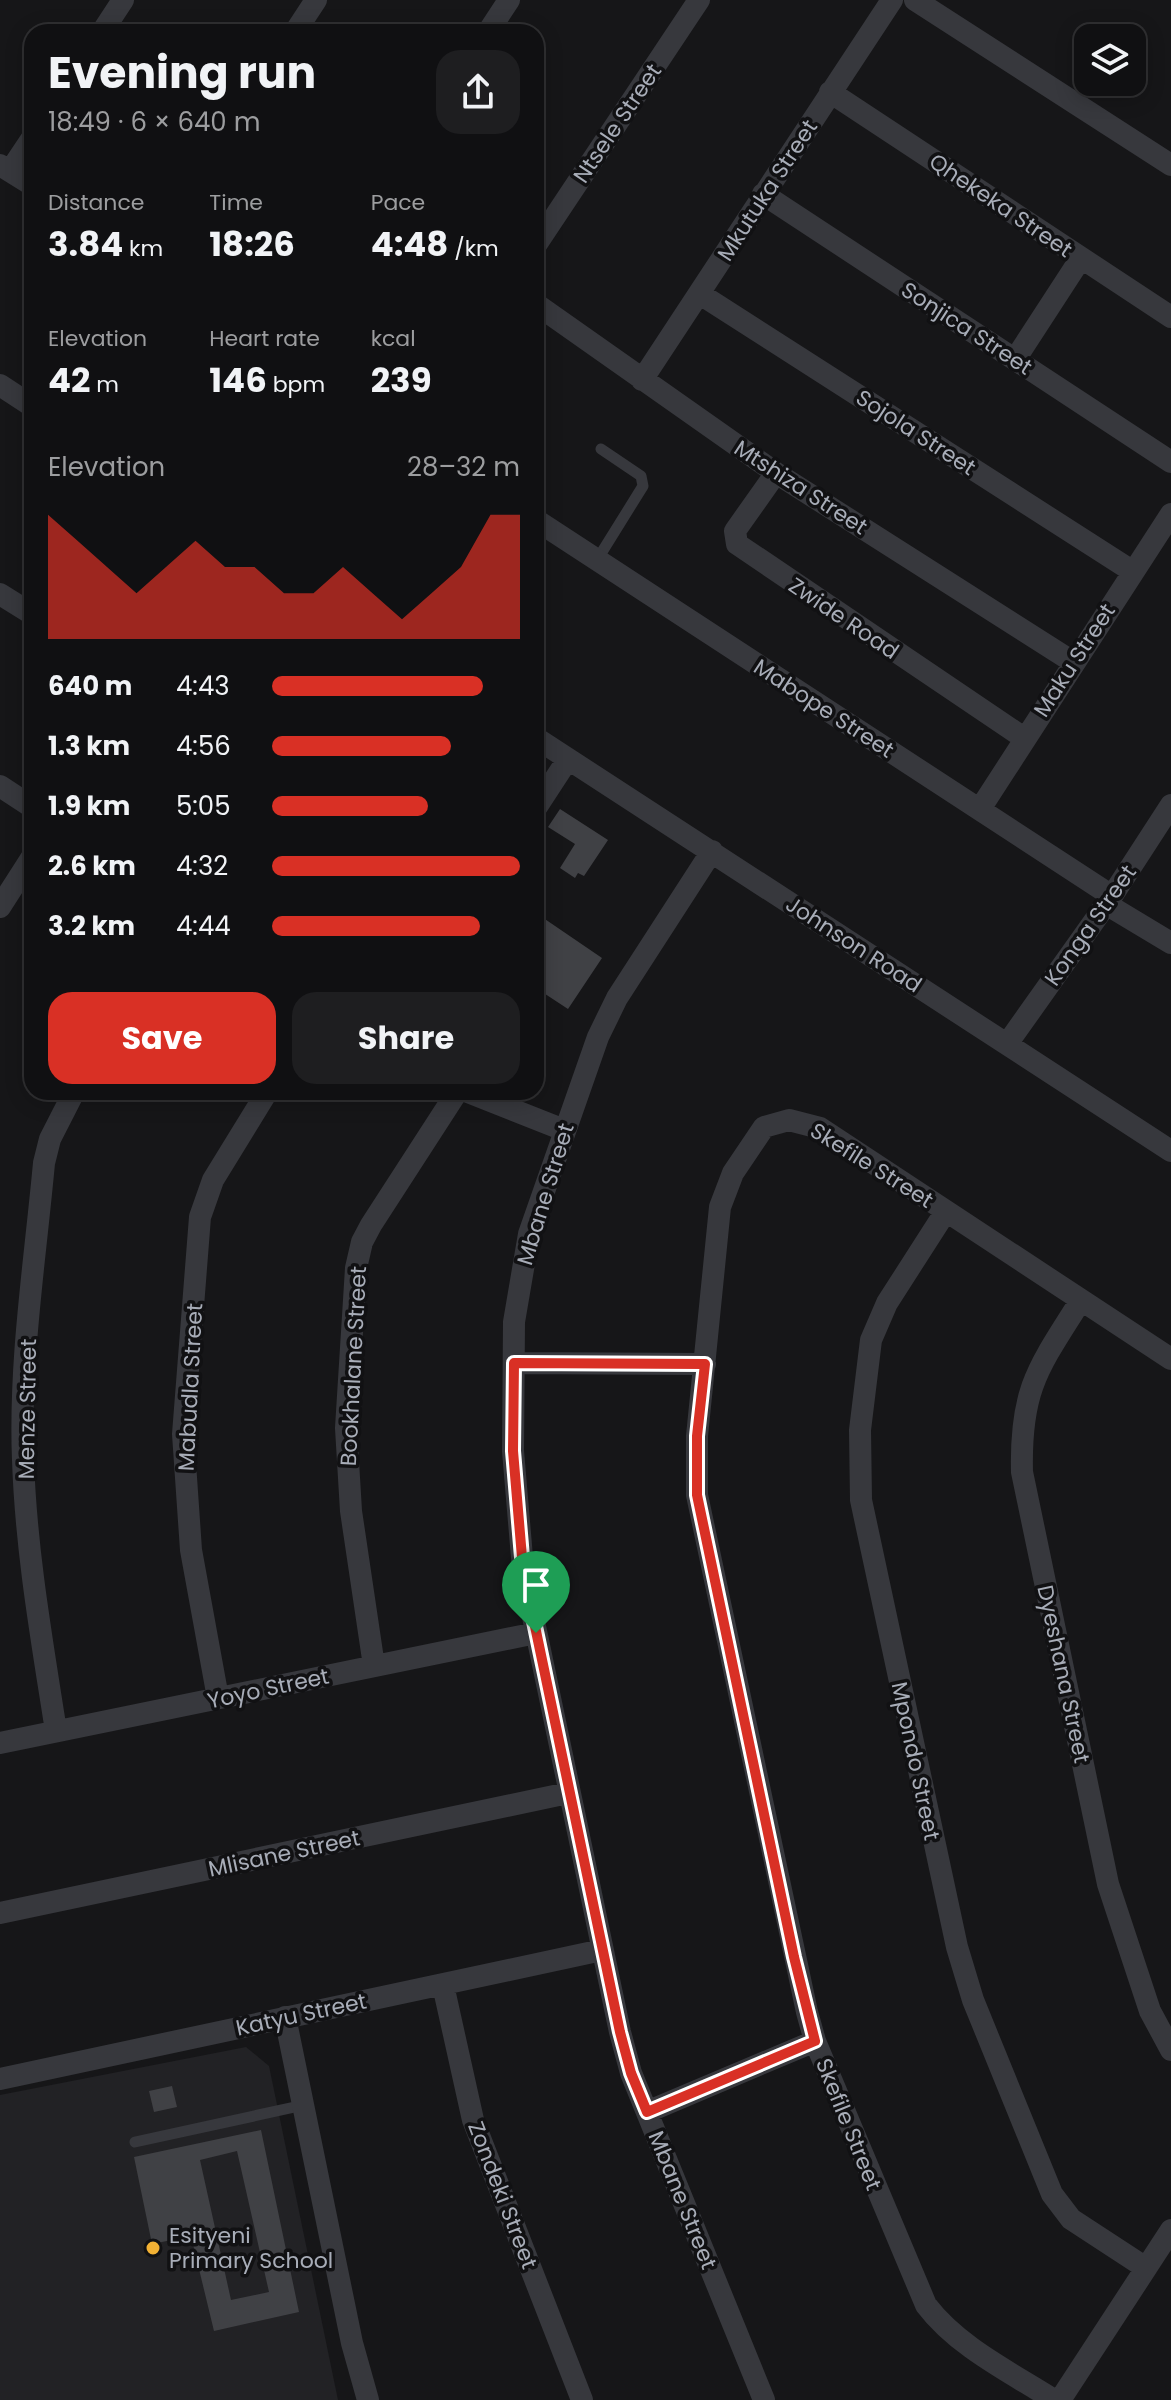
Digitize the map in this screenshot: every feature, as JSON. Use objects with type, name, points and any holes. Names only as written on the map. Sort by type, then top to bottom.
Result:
[{"type":"street","points":[[107,24],[123,0]]},
{"type":"street","points":[[300,24],[316,0]]},
{"type":"street","points":[[493,24],[509,0]]},
{"type":"street","name":"Ntsele Street","points":[[544,233],[699,0]]},
{"type":"street","name":"Mkutuka Street","points":[[642,380],[892,0]]},
{"type":"street","points":[[915,0],[1171,165]]},
{"type":"street","name":"Qhekeka Street","points":[[830,92],[1171,317]]},
{"type":"street","points":[[24,147],[5,168],[24,180]]},
{"type":"street","name":"Sonjica Street","points":[[763,194],[1171,462]]},
{"type":"street","points":[[1016,358],[1081,258]]},
{"type":"street","name":"Sojola Street","points":[[700,294],[1132,571]]},
{"type":"street","name":"Mtshiza Street","points":[[544,310],[776,473],[1073,662]]},
{"type":"street","points":[[0,385],[24,401]]},
{"type":"street","name":"Zwide Road","points":[[776,473],[735,531],[737,544],[1024,738]]},
{"type":"street","name":"Maku Street","points":[[980,809],[1171,514]]},
{"type":"street","name":"Mabope Street","points":[[544,525],[980,809],[1171,943]]},
{"type":"street","points":[[0,594],[24,609]]},
{"type":"street","name":"Johnson Road","points":[[544,743],[1171,1151]]},
{"type":"street","points":[[544,796],[568,759]]},
{"type":"street","points":[[0,786],[24,802]]},
{"type":"street","name":"Konga Street","points":[[1007,1044],[1109,900],[1171,805]]},
{"type":"street","name":"Mbane Street","points":[[712,851],[617,998],[598,1037],[529,1234],[514,1322],[513,1451],[517,1515],[536,1633],[568,1793],[631,2073],[764,2400]]},
{"type":"street","points":[[0,907],[24,870]]},
{"type":"street","name":"Menze Street","points":[[56,1731],[31,1565],[23,1459],[23,1405],[44,1163],[54,1128],[70,1100]]},
{"type":"street","name":"Mabudla Street","points":[[218,1698],[191,1550],[183,1434],[200,1217],[213,1180],[262,1100]]},
{"type":"street","name":"Bookhalane Street","points":[[374,1666],[347,1473],[347,1413],[356,1268],[362,1242],[371,1225],[452,1100]]},
{"type":"street","points":[[488,1100],[564,1130]]},
{"type":"street","name":"Skefile Street","points":[[1057,2400],[974,2349],[938,2320],[926,2305],[914,2285],[815,2041],[794,1957],[697,1495],[697,1436],[720,1207],[733,1173],[764,1127],[789,1120],[820,1128],[1171,1359]]},
{"type":"street","name":"Mpondo Street","points":[[946,1211],[887,1303],[871,1340],[860,1430],[861,1500],[943,1889],[973,2000],[1052,2194],[1071,2219],[1146,2268]]},
{"type":"street","name":"Dyeshana Street","points":[[1081,1300],[1029,1389],[1023,1414],[1022,1472],[1108,1884],[1150,2011],[1171,2050]]},
{"type":"street","points":[[514,1363],[705,1364]]},
{"type":"street","name":"Yoyo Street","points":[[0,1743],[536,1633]]},
{"type":"street","name":"Mlisane Street","points":[[0,1913],[568,1793]]},
{"type":"street","name":"Katyu Street","points":[[0,2079],[602,1950]]},
{"type":"street","name":"Zondeki Street","points":[[443,1985],[473,2120],[582,2400]]},
{"type":"street","points":[[285,2017],[352,2343],[368,2400]]},
{"type":"street","points":[[647,2112],[815,2041]]},
{"type":"street","points":[[1057,2400],[1171,2230]]},
{"type":"lane","points":[[597,560],[643,486],[641,476],[601,449]]},
{"type":"lane","points":[[135,2142],[304,2105]]},
{"type":"shaded area","name":"Esityeni Primary School","points":[[246,2047],[269,2066],[338,2400],[0,2400],[0,2095]]},
{"type":"building","points":[[560,809],[608,840],[584,876],[578,873],[575,878],[560,868],[575,844],[548,827]]},
{"type":"building","points":[[544,918],[602,958],[568,1009],[544,993]]},
{"type":"building","points":[[172,2086],[177,2107],[154,2112],[149,2091]]},
{"type":"building","points":[[261,2130],[299,2312],[214,2331],[191,2236],[152,2244],[134,2157]],"holes":[[[237,2151],[269,2292],[231,2300],[200,2160]]]},
{"type":"place","name":"Esityeni Primary School","points":[[153,2248]]},
{"type":"route","points":[[514,1363],[705,1364],[697,1436],[697,1495],[794,1957],[815,2041],[647,2112],[631,2073],[620,2032],[536,1633],[523,1569],[517,1515],[513,1451],[514,1363]]}]
